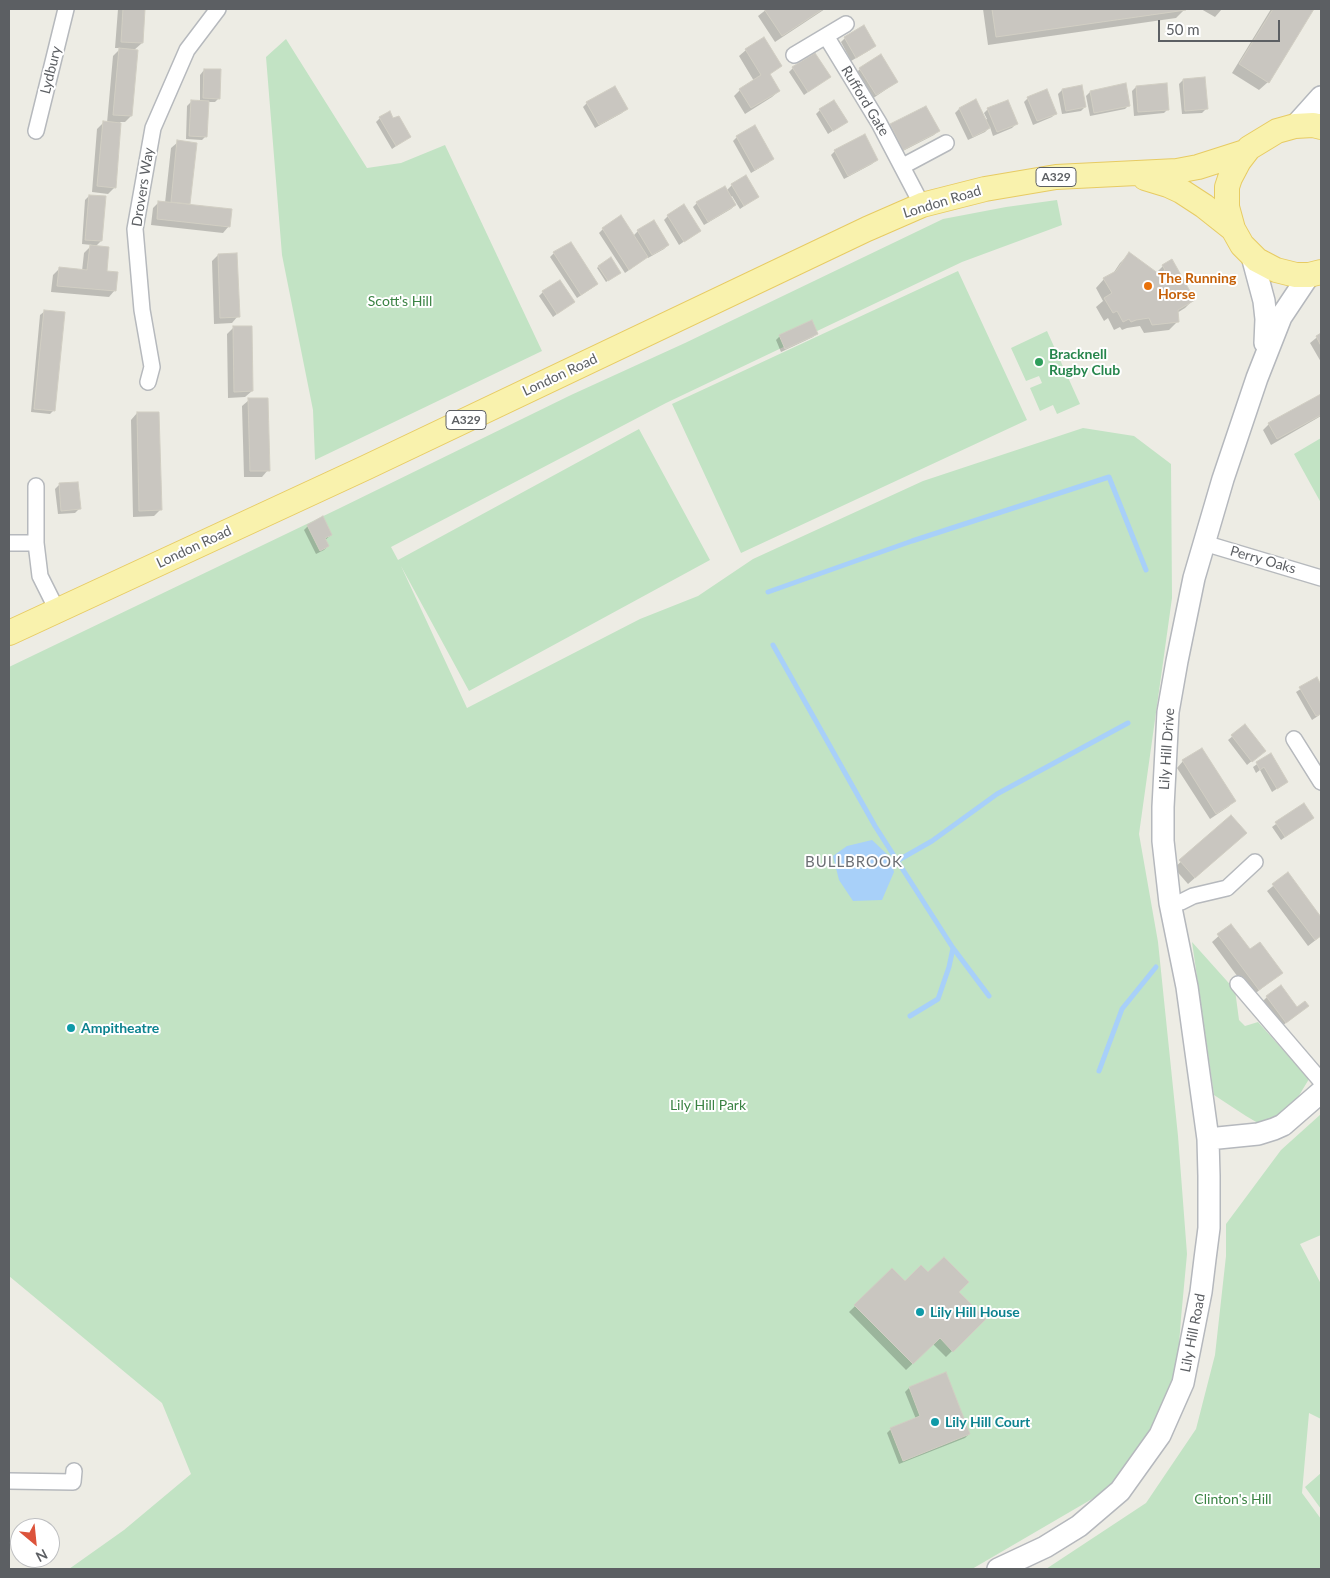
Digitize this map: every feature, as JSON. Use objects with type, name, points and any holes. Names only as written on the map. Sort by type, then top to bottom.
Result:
[{"type":"main road","name":"A329","points":[[1315,274],[1296,275],[1276,270],[1252,256],[1242,245],[1233,229],[1227,207],[1227,187],[1245,152],[1255,144],[1278,131],[1295,126],[1314,125],[1321,127]]},
{"type":"main road","name":"London Road","points":[[9,633],[365,468],[867,229],[922,205],[961,194],[1045,178],[1090,174],[1177,171],[1198,167],[1245,152]]},
{"type":"main road","name":"London Road","points":[[1128,174],[1157,181],[1181,191],[1233,229]]},
{"type":"street","name":"Lydbury","points":[[36,131],[66,9]]},
{"type":"street","name":"Drovers Way","points":[[148,382],[152,367],[142,310],[135,229],[153,128],[187,50],[218,9]]},
{"type":"street","points":[[794,55],[846,24]]},
{"type":"street","name":"Rufford Gate","points":[[826,36],[879,123],[922,205]]},
{"type":"street","points":[[1295,126],[1321,96]]},
{"type":"street","points":[[902,166],[946,143]]},
{"type":"street","name":"Lily Hill Drive","points":[[1252,256],[1264,301],[1266,319],[1266,335],[1261,368]]},
{"type":"street","name":"Lily Hill Drive","points":[[1208,1139],[1187,988],[1170,903],[1164,841],[1163,807],[1168,712],[1178,652],[1194,578],[1223,479],[1261,368],[1281,317],[1315,274]]},
{"type":"street","points":[[36,486],[36,543],[40,576],[57,610]]},
{"type":"street","points":[[9,542],[36,543]]},
{"type":"street","name":"Perry Oaks","points":[[1204,543],[1321,578]]},
{"type":"street","points":[[1294,738],[1321,782]]},
{"type":"street","points":[[1170,903],[1181,902],[1193,896],[1227,888],[1255,862]]},
{"type":"street","points":[[1238,984],[1321,1081]]},
{"type":"street","points":[[1208,1139],[1258,1134],[1274,1129],[1283,1125],[1321,1092]]},
{"type":"street","name":"Lily Hill Road","points":[[998,1569],[1045,1547],[1079,1526],[1120,1491],[1160,1435],[1183,1383],[1201,1292],[1208,1228],[1208,1139]]},
{"type":"street","points":[[9,1481],[74,1482]]},
{"type":"green space","name":"Scott's Hill","points":[[286,39],[367,168],[401,163],[445,145],[542,351],[315,460],[313,410],[282,255],[266,57]]},
{"type":"green space","name":"Lily Hill Park","points":[[1057,200],[1062,225],[962,262],[666,403],[391,547],[398,560],[639,429],[710,560],[469,691],[401,566],[467,708],[640,619],[698,596],[753,559],[923,481],[1083,428],[1134,436],[1171,464],[1172,598],[1139,834],[1158,942],[1178,1136],[1187,1254],[1176,1386],[1116,1485],[972,1569],[69,1569],[124,1530],[191,1474],[162,1403],[9,1276],[9,667],[571,395],[685,343],[943,219]]},
{"type":"green space","points":[[958,271],[1027,420],[741,553],[672,404]]},
{"type":"green space","name":"Bracknell Rugby Club","points":[[1047,331],[1080,404],[1057,414],[1053,405],[1040,411],[1030,388],[1042,383],[1039,376],[1026,381],[1011,348]]},
{"type":"green space","points":[[1321,438],[1321,503],[1294,454]]},
{"type":"green space","points":[[1192,942],[1235,990],[1239,1020],[1245,1026],[1258,1022],[1309,1079],[1289,1112],[1268,1129],[1214,1095]]},
{"type":"green space","name":"Clinton's Hill","points":[[1321,1114],[1321,1235],[1300,1244],[1321,1284],[1321,1419],[1309,1413],[1302,1493],[1321,1519],[1321,1569],[1046,1569],[1146,1503],[1196,1429],[1215,1355],[1226,1256],[1226,1224],[1281,1150]]},
{"type":"green space","points":[[1321,1473],[1321,1509],[1305,1487]]},
{"type":"water","points":[[872,840],[890,857],[894,872],[882,900],[853,901],[839,880],[833,856],[847,846]]},
{"type":"building","points":[[123,9],[145,9],[143,43],[121,42]]},
{"type":"building","points":[[764,9],[823,9],[782,36]]},
{"type":"building","points":[[992,9],[1186,9],[1186,10],[996,37]]},
{"type":"building","points":[[1273,9],[1314,9],[1269,83],[1239,64]]},
{"type":"building","points":[[864,25],[876,46],[856,58],[844,37]]},
{"type":"building","points":[[764,37],[782,66],[770,74],[780,91],[751,108],[739,89],[761,75],[745,49]]},
{"type":"building","points":[[119,48],[138,50],[132,116],[113,115]]},
{"type":"building","points":[[815,53],[831,77],[808,92],[792,67]]},
{"type":"building","points":[[881,54],[898,82],[876,95],[859,68]]},
{"type":"building","points":[[204,69],[221,69],[220,99],[203,98]]},
{"type":"building","points":[[1205,77],[1208,109],[1185,111],[1183,79]]},
{"type":"building","points":[[1126,83],[1130,106],[1094,113],[1090,91]]},
{"type":"building","points":[[1167,83],[1169,110],[1138,112],[1136,86]]},
{"type":"building","points":[[1082,85],[1086,107],[1066,111],[1062,89]]},
{"type":"building","points":[[615,86],[628,109],[599,125],[586,102]]},
{"type":"building","points":[[1047,89],[1057,114],[1037,121],[1027,97]]},
{"type":"building","points":[[976,99],[990,128],[973,137],[959,108]]},
{"type":"building","points":[[191,100],[209,101],[207,137],[189,136]]},
{"type":"building","points":[[834,100],[848,122],[833,131],[819,109]]},
{"type":"building","points":[[1008,100],[1018,124],[997,132],[987,108]]},
{"type":"building","points":[[926,106],[940,131],[903,150],[890,124]]},
{"type":"building","points":[[390,111],[393,118],[399,116],[411,137],[396,146],[379,117]]},
{"type":"building","points":[[103,121],[121,123],[116,188],[97,186]]},
{"type":"building","points":[[755,125],[774,159],[755,170],[736,136]]},
{"type":"building","points":[[865,134],[878,160],[848,176],[834,150]]},
{"type":"building","points":[[177,140],[197,143],[190,204],[171,202]]},
{"type":"building","points":[[746,175],[759,197],[744,206],[731,184]]},
{"type":"building","points":[[725,186],[736,205],[708,222],[696,202]]},
{"type":"building","points":[[89,195],[106,196],[102,241],[85,240]]},
{"type":"building","points":[[158,201],[232,209],[230,227],[157,219]]},
{"type":"building","points":[[684,204],[701,231],[684,242],[667,215]]},
{"type":"building","points":[[621,215],[648,257],[629,270],[602,228]]},
{"type":"building","points":[[654,220],[669,245],[652,255],[637,230]]},
{"type":"building","points":[[571,242],[598,284],[581,295],[553,252]]},
{"type":"building","points":[[90,245],[109,247],[107,271],[118,272],[116,291],[57,286],[59,267],[87,270]]},
{"type":"building","name":"The Running Horse","points":[[1129,252],[1159,274],[1165,270],[1162,265],[1172,259],[1195,300],[1178,310],[1179,322],[1152,325],[1149,318],[1131,322],[1129,319],[1123,322],[1117,311],[1113,313],[1104,298],[1112,293],[1103,278],[1116,271]]},
{"type":"building","points":[[237,253],[240,317],[220,318],[218,254]]},
{"type":"building","points":[[611,257],[621,273],[608,281],[598,266]]},
{"type":"building","points":[[560,280],[575,302],[557,314],[542,291]]},
{"type":"building","points":[[44,310],[65,312],[55,411],[34,409]]},
{"type":"building","points":[[812,320],[818,334],[785,349],[779,335]]},
{"type":"building","points":[[233,326],[252,326],[253,391],[234,392]]},
{"type":"building","points":[[1321,333],[1321,346],[1316,336]]},
{"type":"building","points":[[1321,394],[1321,415],[1277,439],[1268,423]]},
{"type":"building","points":[[248,398],[268,398],[270,471],[250,471]]},
{"type":"building","points":[[137,412],[159,412],[162,510],[139,511]]},
{"type":"building","points":[[78,482],[81,509],[61,511],[59,483]]},
{"type":"building","points":[[323,516],[332,535],[325,538],[329,546],[320,551],[307,525]]},
{"type":"building","points":[[1317,677],[1321,685],[1321,714],[1316,716],[1299,687]]},
{"type":"building","points":[[1245,724],[1266,751],[1252,762],[1231,735]]},
{"type":"building","points":[[1202,748],[1236,801],[1216,814],[1182,760]]},
{"type":"building","points":[[1271,753],[1288,782],[1277,789],[1264,767],[1260,770],[1256,762]]},
{"type":"building","points":[[1304,803],[1314,818],[1285,837],[1275,822]]},
{"type":"building","points":[[1231,815],[1247,833],[1195,878],[1179,860]]},
{"type":"building","points":[[1288,872],[1321,917],[1321,936],[1315,940],[1272,884]]},
{"type":"building","points":[[1231,924],[1250,949],[1260,942],[1283,973],[1259,990],[1217,934]]},
{"type":"building","points":[[1281,985],[1297,1007],[1305,1001],[1309,1006],[1286,1023],[1266,996]]},
{"type":"building","name":"Lily Hill House","points":[[944,1257],[969,1282],[959,1292],[986,1319],[953,1352],[940,1338],[913,1364],[854,1305],[892,1268],[905,1281],[921,1265],[928,1272]]},
{"type":"building","name":"Lily Hill Court","points":[[946,1372],[970,1434],[903,1461],[890,1428],[920,1416],[909,1387]]},
{"type":"waterway","points":[[768,592],[912,541],[1109,477],[1146,570]]},
{"type":"waterway","points":[[773,645],[875,826],[953,948],[989,996]]},
{"type":"waterway","points":[[892,862],[932,841],[997,794],[1128,723]]},
{"type":"waterway","points":[[910,1016],[938,999],[949,967],[953,948]]},
{"type":"waterway","points":[[1099,1071],[1122,1009],[1156,967]]},
{"type":"place","name":"The Running Horse","points":[[1148,286]]},
{"type":"place","name":"Bracknell Rugby Club","points":[[1039,362]]},
{"type":"place","name":"Ampitheatre","points":[[71,1028]]},
{"type":"place","name":"Lily Hill House","points":[[920,1312]]},
{"type":"place","name":"Lily Hill Court","points":[[935,1422]]},
{"type":"district","name":"BULLBROOK","points":[[854,862]]}]
